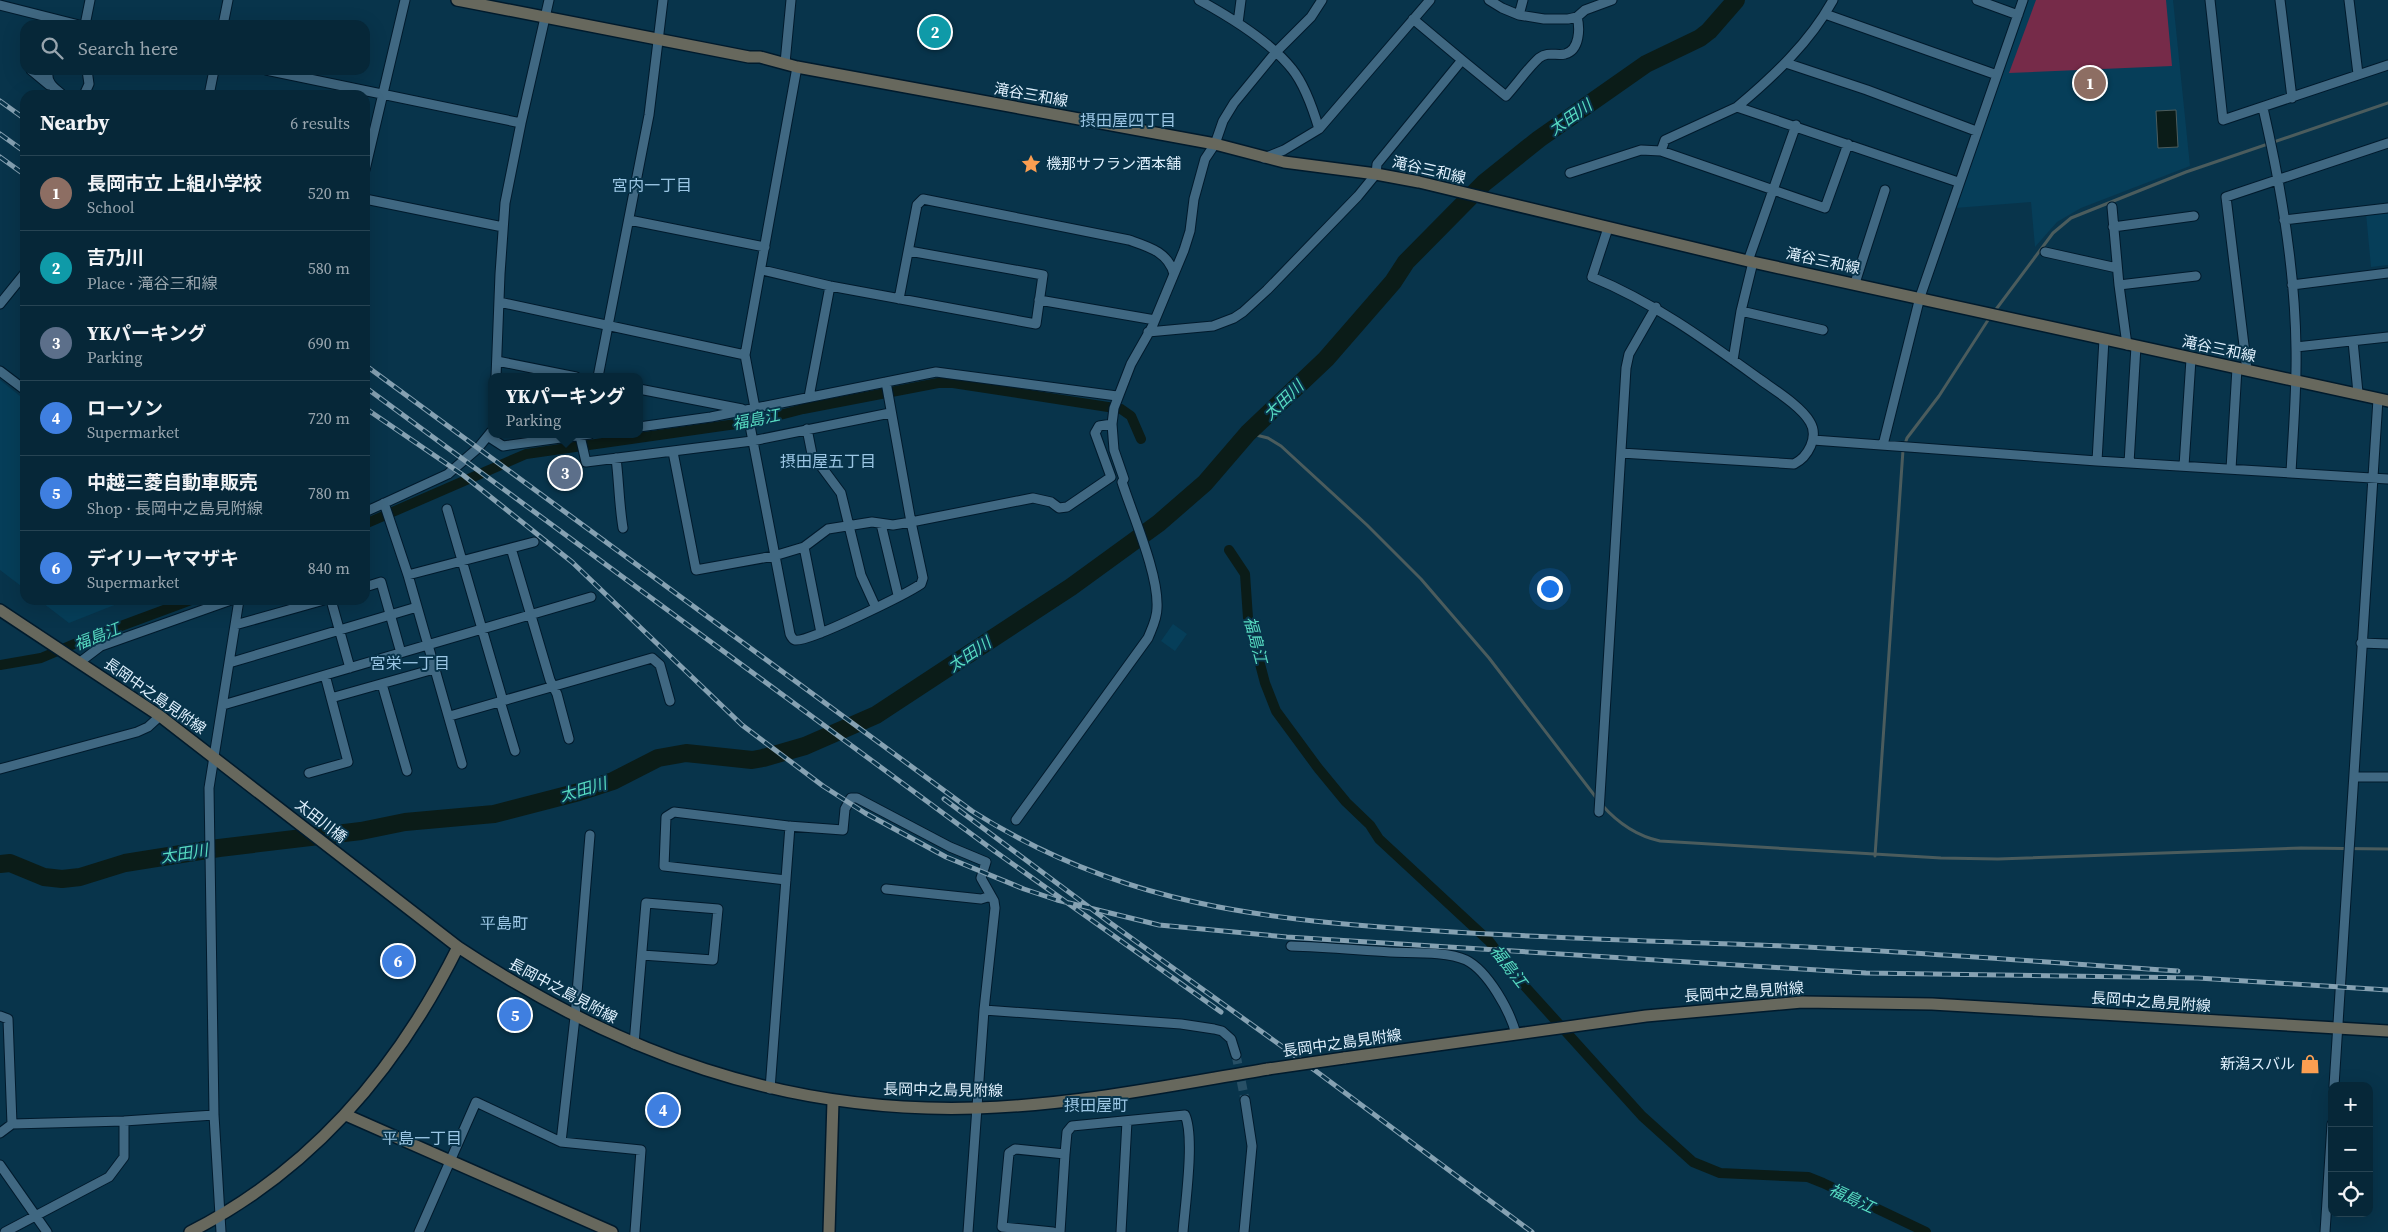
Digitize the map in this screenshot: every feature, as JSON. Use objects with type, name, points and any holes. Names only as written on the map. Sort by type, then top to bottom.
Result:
[{"type":"main road","name":"滝谷三和線","points":[[457,0],[785,63],[797,67],[1215,144],[1264,158],[1376,174],[1439,186],[1750,261],[2383,400]]},
{"type":"main road","name":"長岡中之島見附線","points":[[0,610],[160,716],[264,795]]},
{"type":"main road","name":"太田川橋","points":[[264,795],[359,871]]},
{"type":"main road","name":"長岡中之島見附線","points":[[359,871],[458,947],[501,976],[575,1017],[634,1044],[704,1071],[770,1089],[833,1101],[898,1107],[977,1108],[1094,1098],[1268,1069],[1581,1025],[1690,1011],[1834,1002],[1932,1004],[2388,1031]]},
{"type":"main road","points":[[190,1232],[220,1217],[291,1166],[346,1115],[377,1078],[422,1016],[458,947]]},
{"type":"main road","points":[[829,1232],[833,1101]]},
{"type":"main road","points":[[346,1115],[612,1232]]},
{"type":"street","points":[[86,20],[90,0]]},
{"type":"street","points":[[224,20],[228,0]]},
{"type":"street","points":[[370,148],[405,0]]},
{"type":"street","points":[[496,373],[503,227],[508,183],[549,0]]},
{"type":"street","points":[[599,373],[649,115],[663,0]]},
{"type":"street","points":[[785,63],[791,0]]},
{"type":"street","points":[[1199,0],[1238,23],[1292,68],[1300,80],[1319,129]]},
{"type":"street","points":[[1238,23],[1241,0]]},
{"type":"street","points":[[1016,820],[1148,638],[1157,610],[1155,583],[1122,482],[1124,479],[1114,450],[1112,420],[1116,398],[1174,274],[1190,231],[1194,199],[1205,159],[1215,144],[1223,121],[1234,103],[1275,53],[1311,17],[1322,0]]},
{"type":"street","points":[[1264,158],[1284,150],[1319,129],[1430,0]]},
{"type":"street","points":[[1489,0],[1519,15],[1544,19],[1576,17],[1585,10],[1612,0]]},
{"type":"street","points":[[1519,15],[1523,0]]},
{"type":"street","points":[[1585,10],[1586,0]]},
{"type":"street","points":[[1661,151],[1665,140],[1737,107],[1786,63],[1825,14],[1832,0]]},
{"type":"street","points":[[1977,0],[2018,15]]},
{"type":"street","points":[[1883,445],[1920,297],[1958,182],[2023,0]]},
{"type":"street","points":[[2210,0],[2224,120],[2388,65]]},
{"type":"street","points":[[2280,0],[2292,98]]},
{"type":"street","points":[[2349,0],[2358,74]]},
{"type":"street","points":[[0,6],[58,20]]},
{"type":"street","points":[[1825,14],[1997,75]]},
{"type":"street","points":[[1413,19],[1506,96],[1540,57],[1548,53],[1565,54],[1572,50],[1577,41],[1579,27],[1576,17]]},
{"type":"street","points":[[1148,332],[1213,326],[1234,318],[1243,312],[1304,252],[1376,174],[1377,164],[1462,60]]},
{"type":"street","points":[[1786,63],[1867,90],[1976,131]]},
{"type":"street","points":[[797,67],[762,270],[745,355],[752,438],[790,634],[796,640],[808,639],[876,608],[921,584],[923,578],[886,385]]},
{"type":"street","points":[[37,75],[57,90]]},
{"type":"street","points":[[48,75],[48,81],[51,86]]},
{"type":"street","points":[[86,90],[89,84],[88,75]]},
{"type":"street","points":[[210,90],[213,75]]},
{"type":"street","points":[[290,75],[363,90]]},
{"type":"street","points":[[370,92],[521,123]]},
{"type":"street","points":[[1737,107],[1796,125],[1958,182]]},
{"type":"street","points":[[2263,108],[2279,180],[2292,284],[2296,381],[2291,473]]},
{"type":"street","points":[[1733,360],[1750,261],[1796,125]]},
{"type":"street","points":[[2231,469],[2242,369],[2226,197],[2388,143]]},
{"type":"street","points":[[1570,173],[1641,150],[1661,151],[1825,208],[1848,144]]},
{"type":"street","points":[[1855,284],[1884,190]]},
{"type":"street","points":[[899,299],[917,205],[923,199],[1129,240],[1148,247],[1167,259],[1174,274]]},
{"type":"street","points":[[370,200],[503,227]]},
{"type":"street","points":[[2112,207],[2112,227],[2119,285],[2132,345],[2129,463]]},
{"type":"street","points":[[2284,220],[2388,208]]},
{"type":"street","points":[[2112,227],[2194,216]]},
{"type":"street","points":[[629,220],[765,247]]},
{"type":"street","points":[[1608,228],[1592,277],[1625,290],[1656,307],[1779,393],[1804,414],[1813,427],[1813,440],[1804,458],[1794,464],[1621,454]]},
{"type":"street","points":[[762,270],[830,286],[1036,324],[1043,275],[909,250]]},
{"type":"street","points":[[2045,252],[2117,268]]},
{"type":"street","points":[[2292,284],[2388,273]]},
{"type":"street","points":[[2119,285],[2196,276]]},
{"type":"street","points":[[0,304],[20,279]]},
{"type":"street","points":[[809,397],[830,286]]},
{"type":"street","points":[[1039,300],[1154,320]]},
{"type":"street","points":[[499,302],[745,355]]},
{"type":"street","points":[[1599,812],[1627,361],[1656,307]]},
{"type":"street","points":[[1741,311],[1822,330]]},
{"type":"street","points":[[2296,347],[2388,337]]},
{"type":"street","points":[[2097,462],[2104,339]]},
{"type":"street","points":[[2352,341],[2358,393]]},
{"type":"street","points":[[2184,466],[2191,358]]},
{"type":"street","points":[[497,360],[557,373]]},
{"type":"street","points":[[0,371],[20,386]]},
{"type":"street","points":[[643,426],[750,411],[809,397],[886,385],[936,372],[1116,398]]},
{"type":"street","points":[[643,390],[750,411]]},
{"type":"street","points":[[2334,1082],[2361,642],[2373,478],[2383,400]]},
{"type":"street","points":[[585,438],[584,456],[586,462],[673,452],[890,413]]},
{"type":"street","points":[[673,452],[696,570],[774,556],[804,547],[828,529],[872,522],[893,525],[1033,498],[1051,502],[1059,508],[1067,507],[1111,477],[1095,433],[1099,426],[1112,420]]},
{"type":"street","points":[[807,428],[812,454],[840,493],[860,574],[876,608]]},
{"type":"street","points":[[370,510],[385,505],[448,474],[488,437]]},
{"type":"street","points":[[494,438],[503,446],[569,438]]},
{"type":"street","points":[[1813,440],[2097,462],[2388,479]]},
{"type":"street","points":[[616,458],[620,482],[618,496],[623,528]]},
{"type":"street","points":[[385,505],[450,716],[462,764]]},
{"type":"street","points":[[447,509],[515,751]]},
{"type":"street","points":[[882,524],[898,595]]},
{"type":"street","points":[[408,575],[534,542]]},
{"type":"street","points":[[804,547],[821,633]]},
{"type":"street","points":[[511,548],[530,615],[557,694],[569,739]]},
{"type":"street","points":[[370,585],[381,582],[401,653]]},
{"type":"street","points":[[222,705],[591,597]]},
{"type":"street","points":[[80,662],[100,646],[217,605]]},
{"type":"street","points":[[221,1232],[214,1115],[209,788],[238,605]]},
{"type":"street","points":[[235,625],[306,605]]},
{"type":"street","points":[[332,605],[350,668]]},
{"type":"street","points":[[229,663],[417,607]]},
{"type":"street","points":[[2361,642],[2388,644]]},
{"type":"street","points":[[450,716],[652,658],[660,665],[670,701]]},
{"type":"street","points":[[331,698],[434,669]]},
{"type":"street","points":[[308,773],[348,762],[325,675]]},
{"type":"street","points":[[382,684],[407,771]]},
{"type":"street","points":[[0,769],[137,732],[148,727],[160,716]]},
{"type":"street","points":[[2354,777],[2388,777]]},
{"type":"street","points":[[786,880],[664,866],[666,817],[674,812],[790,826],[844,830],[846,809],[851,798],[857,798],[950,847],[986,862],[981,878],[995,908],[984,1010],[968,1232]]},
{"type":"street","points":[[770,1089],[790,826]]},
{"type":"street","points":[[561,1142],[575,1017],[590,836]]},
{"type":"street","points":[[886,889],[981,898],[991,896]]},
{"type":"street","points":[[634,1044],[646,903],[718,909],[713,960],[642,955]]},
{"type":"street","points":[[1291,946],[1425,953],[1464,959],[1475,966],[1488,981],[1508,1010],[1516,1034]]},
{"type":"street","points":[[984,1010],[1181,1024],[1214,1029],[1222,1031],[1231,1039],[1236,1055]]},
{"type":"street","points":[[0,1016],[8,1019],[12,1124]]},
{"type":"street","points":[[1244,1232],[1252,1146],[1245,1100]]},
{"type":"street","points":[[419,1232],[476,1102],[561,1142],[641,1150],[635,1232]]},
{"type":"street","points":[[0,1133],[12,1124],[124,1121],[214,1115]]},
{"type":"street","points":[[1060,1232],[1067,1132],[1072,1126],[1185,1115],[1189,1123],[1183,1232]]},
{"type":"street","points":[[5,1232],[102,1181],[115,1171],[124,1157],[124,1121]]},
{"type":"street","points":[[1121,1232],[1127,1121]]},
{"type":"street","points":[[2325,1232],[2332,1127]]},
{"type":"street","points":[[1053,1232],[1002,1227],[1009,1153],[1015,1149],[1065,1154]]},
{"type":"street","points":[[0,1165],[47,1232]]},
{"type":"shaded area","points":[[2029,0],[2173,0],[2190,166],[2081,208],[2057,222],[2035,247],[2031,202],[1955,208]]},
{"type":"shaded area","points":[[2036,0],[2166,0],[2172,66],[2009,73]]},
{"type":"shaded area","points":[[2176,110],[2178,147],[2158,148],[2156,111]]},
{"type":"shaded area","points":[[2388,211],[2388,265],[2371,267],[2366,213]]},
{"type":"shaded area","points":[[0,380],[20,396],[20,585],[0,570]]},
{"type":"shaded area","points":[[46,605],[114,605],[69,623]]},
{"type":"shaded area","points":[[1173,624],[1187,634],[1175,651],[1161,641]]},
{"type":"waterway","name":"太田川","points":[[0,864],[10,863],[44,877],[62,879],[80,877],[125,863],[219,848],[361,831],[405,822],[494,814],[579,792],[613,781],[658,758],[686,753],[752,760],[763,758],[805,746],[876,715],[1071,587],[1159,523],[1205,483],[1248,433],[1326,359],[1393,282],[1406,262],[1484,183],[1539,139],[1646,64],[1700,38],[1709,31],[1736,0]]},
{"type":"waterway","points":[[1994,312],[2053,233],[2071,218],[2186,172],[2388,103]]},
{"type":"waterway","points":[[1875,856],[1903,450],[1907,438],[1939,396],[1990,317]]},
{"type":"waterway","name":"福島江","points":[[643,437],[757,421],[803,409],[938,383],[953,383],[1121,409],[1131,416],[1141,439]]},
{"type":"waterway","points":[[1248,433],[1268,438],[1281,446],[1367,525],[1421,579],[1489,658],[1598,800]]},
{"type":"waterway","name":"福島江","points":[[370,522],[526,454],[638,438]]},
{"type":"waterway","name":"福島江","points":[[1229,550],[1245,574],[1248,618],[1265,683],[1276,711],[1318,768],[1346,802],[1370,825],[1379,839],[1489,941],[1521,982],[1642,1116],[1693,1162],[1720,1173],[1808,1177],[1926,1232]]},
{"type":"waterway","name":"福島江","points":[[0,665],[41,658],[178,605]]},
{"type":"waterway","points":[[1602,805],[1628,828],[1643,836],[1660,841],[1941,858],[1998,859],[2301,848],[2388,849]]},
{"type":"tunnel","points":[[1236,1055],[1245,1100]]},
{"type":"railway","points":[[0,101],[20,115]]},
{"type":"railway","points":[[0,134],[20,148]]},
{"type":"railway","points":[[0,157],[20,171]]},
{"type":"railway","points":[[370,369],[972,811],[1028,843],[1084,868],[1140,888],[1197,902],[1255,913],[1375,927],[1518,936],[1864,950],[2178,971]]},
{"type":"railway","points":[[370,391],[993,850],[1221,1012]]},
{"type":"railway","points":[[370,411],[463,475],[572,562],[742,725],[823,786],[865,813],[946,857],[1024,889],[1057,900],[1159,925],[1287,937],[1866,973],[2198,978],[2388,990]]},
{"type":"railway","points":[[944,799],[1109,922],[1301,1060],[1532,1232]]},
{"type":"place","name":"吉乃川","points":[[935,32]]},
{"type":"place","name":"長岡市立 上組小学校","points":[[2090,83]]},
{"type":"place","name":"機那サフラン酒本舗","points":[[1031,164]]},
{"type":"place","name":"YKパーキング","points":[[565,473]]},
{"type":"place","name":"デイリーヤマザキ","points":[[398,961]]},
{"type":"place","name":"中越三菱自動車販売","points":[[515,1015]]},
{"type":"place","name":"新潟スバル","points":[[2310,1064]]},
{"type":"place","name":"ローソン","points":[[663,1110]]},
{"type":"district","name":"摂田屋四丁目","points":[[1128,120]]},
{"type":"district","name":"宮内一丁目","points":[[652,185]]},
{"type":"district","name":"摂田屋五丁目","points":[[828,461]]},
{"type":"district","name":"宮栄一丁目","points":[[410,663]]},
{"type":"district","name":"平島町","points":[[504,923]]},
{"type":"district","name":"摂田屋町","points":[[1096,1105]]},
{"type":"district","name":"平島一丁目","points":[[422,1138]]}]
